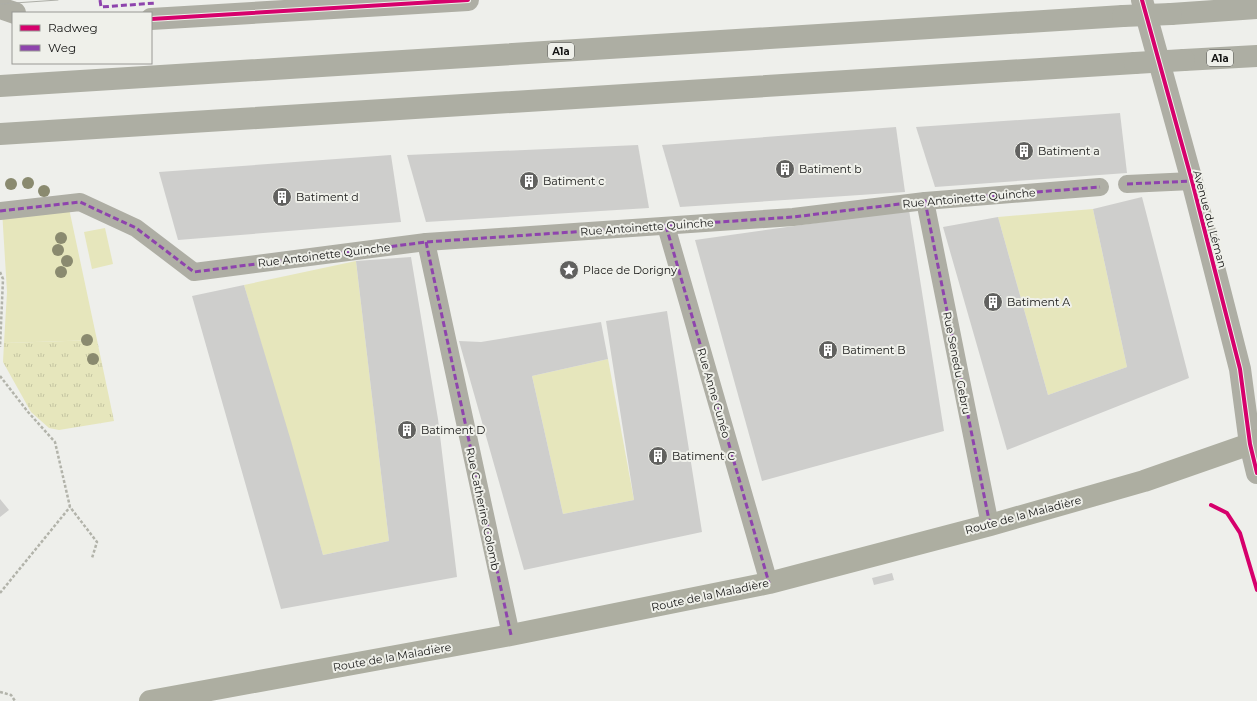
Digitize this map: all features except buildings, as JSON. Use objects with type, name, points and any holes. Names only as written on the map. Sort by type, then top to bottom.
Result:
[{"type":"highway","name":"A1a","points":[[0,86],[1257,8]]},
{"type":"highway","name":"A1a","points":[[1,134],[1257,56]]},
{"type":"main road","name":"Route de la Maladière","points":[[150,701],[511,635],[769,584],[990,525],[1144,481],[1254,442]]},
{"type":"street","points":[[152,20],[468,0]]},
{"type":"street","name":"Avenue du Léman","points":[[1142,0],[1192,181],[1240,369],[1254,442],[1257,473]]},
{"type":"street","points":[[0,8],[12,12]]},
{"type":"street","points":[[1127,184],[1192,181]]},
{"type":"street","name":"Rue Antoinette Quinche","points":[[0,211],[80,202],[136,228],[194,272],[426,242],[793,217],[925,201],[1100,187]]},
{"type":"street","name":"Rue Senedu Gebru","points":[[925,201],[990,525]]},
{"type":"street","name":"Rue Anne Cunéo","points":[[666,226],[769,584]]},
{"type":"street","name":"Rue Catherine Colomb","points":[[426,242],[511,635]]},
{"type":"path","points":[[0,272],[3,280],[0,347]]},
{"type":"path","points":[[0,376],[28,412],[55,442],[70,507],[97,542],[92,558]]},
{"type":"path","points":[[0,593],[70,507]]},
{"type":"path","points":[[0,692],[11,695],[15,701]]},
{"type":"green space","points":[[67,199],[97,340],[4,343],[7,292],[2,210]]},
{"type":"green space","points":[[1093,209],[1127,367],[1048,395],[998,217]]},
{"type":"green space","points":[[105,228],[113,264],[92,269],[84,232]]},
{"type":"green space","points":[[356,261],[389,541],[323,555],[244,285]]},
{"type":"green space","points":[[97,340],[114,421],[59,430],[49,428],[31,412],[3,362],[4,343]]},
{"type":"green space","points":[[608,359],[634,500],[563,514],[532,376]]},
{"type":"tram line","points":[[0,4],[58,0]]},
{"type":"marked path","points":[[100,0],[101,7],[156,3]]},
{"type":"marked path","points":[[1127,184],[1192,181]]},
{"type":"marked path","points":[[0,211],[80,202],[136,228],[194,272],[426,242],[793,217],[925,201],[1100,187]]},
{"type":"marked path","points":[[925,201],[990,525]]},
{"type":"marked path","points":[[666,226],[769,583]]},
{"type":"marked path","points":[[426,242],[511,635]]},
{"type":"cycle path","points":[[152,19],[468,0]]},
{"type":"cycle path","points":[[1142,0],[1192,181],[1240,369],[1250,444],[1257,473]]},
{"type":"cycle path","points":[[1211,505],[1227,513],[1240,533],[1257,590]]},
{"type":"place","name":"Batiment a","points":[[1024,151]]},
{"type":"place","name":"Batiment b","points":[[785,169]]},
{"type":"place","name":"Batiment c","points":[[529,181]]},
{"type":"place","name":"Batiment d","points":[[282,197]]},
{"type":"place","name":"Place de Dorigny","points":[[569,270]]},
{"type":"place","name":"Batiment A","points":[[993,302]]},
{"type":"place","name":"Batiment B","points":[[828,350]]},
{"type":"place","name":"Batiment D","points":[[407,430]]},
{"type":"place","name":"Batiment C","points":[[658,456]]}]
